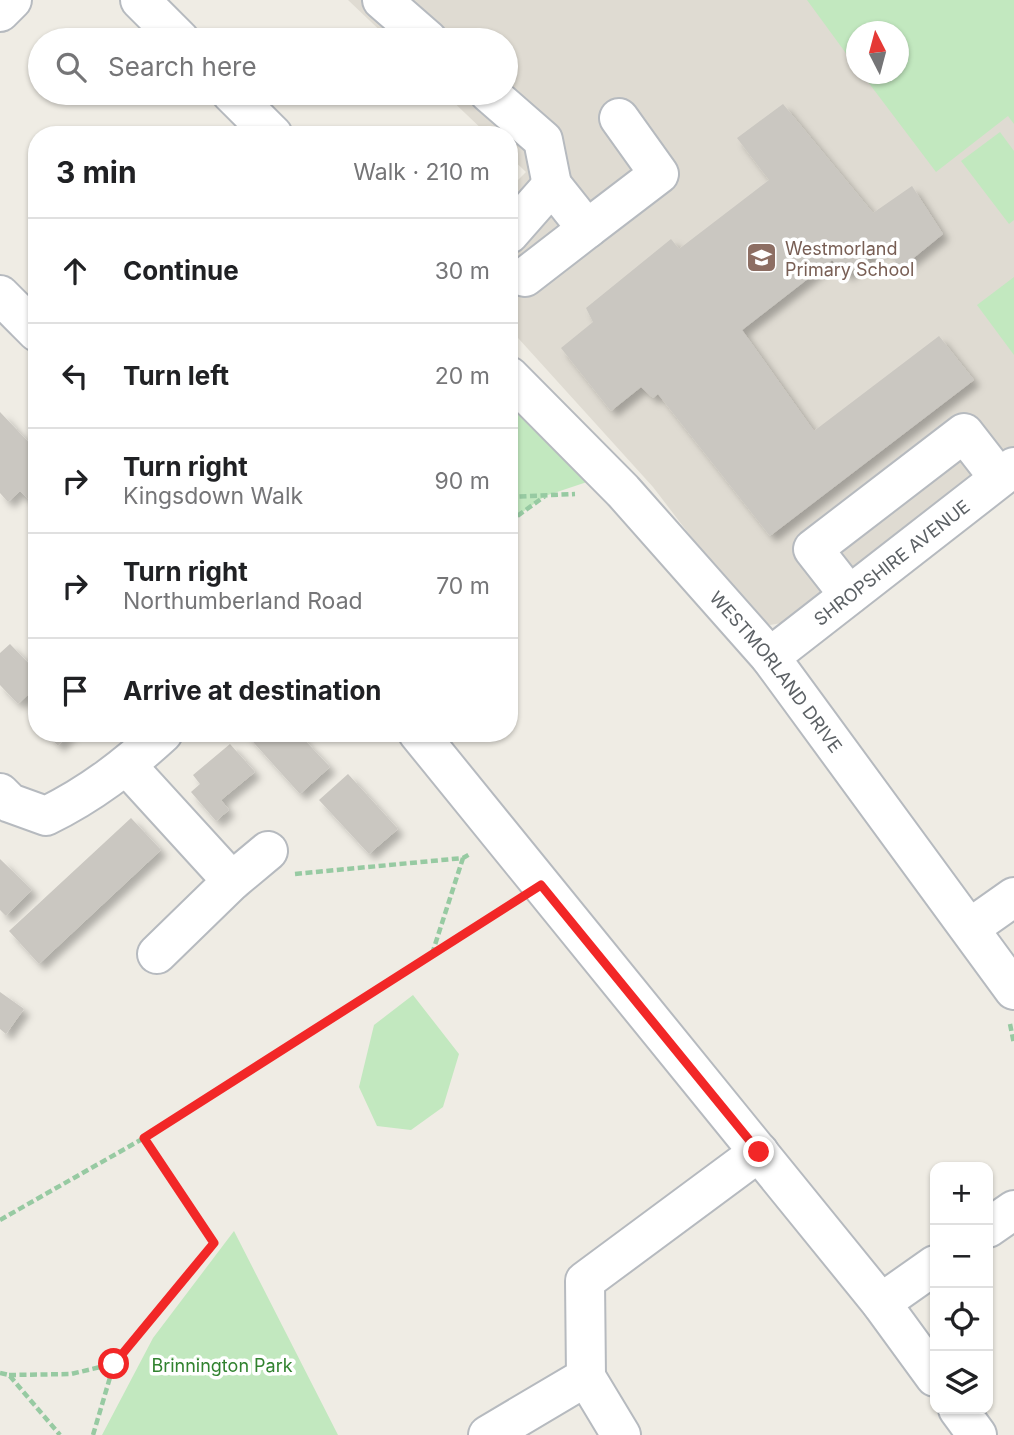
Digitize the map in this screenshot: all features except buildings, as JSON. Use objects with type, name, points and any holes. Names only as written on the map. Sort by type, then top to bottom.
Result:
[{"type":"street","points":[[0,12],[12,0]]},
{"type":"street","points":[[140,0],[168,28]]},
{"type":"street","points":[[382,0],[414,28]]},
{"type":"street","points":[[243,105],[263,126]]},
{"type":"street","points":[[503,105],[543,140],[552,185],[587,229]]},
{"type":"street","points":[[525,277],[659,174],[619,118]]},
{"type":"street","points":[[518,224],[552,185]]},
{"type":"street","points":[[0,295],[28,322]]},
{"type":"street","name":"WESTMORLAND DRIVE","points":[[518,385],[622,491],[769,657],[1014,989]]},
{"type":"street","points":[[849,595],[813,549],[964,433],[1007,472]]},
{"type":"street","name":"SHROPSHIRE AVENUE","points":[[769,657],[1007,472]]},
{"type":"street","points":[[0,793],[10,803],[47,816],[77,801],[127,766],[153,742]]},
{"type":"street","points":[[425,742],[881,1303],[930,1370]]},
{"type":"street","points":[[127,766],[232,881]]},
{"type":"street","points":[[157,954],[232,881],[277,863]]},
{"type":"street","points":[[970,928],[1014,897]]},
{"type":"street","points":[[621,1435],[586,1377],[585,1281],[759,1152]]},
{"type":"street","points":[[992,1225],[1014,1210]]},
{"type":"street","points":[[881,1303],[930,1269]]},
{"type":"street","points":[[488,1435],[586,1377]]},
{"type":"street","points":[[962,1414],[977,1435]]},
{"type":"path","points":[[518,497],[622,491]]},
{"type":"path","points":[[518,516],[545,496]]},
{"type":"path","points":[[277,863],[463,858],[502,836]]},
{"type":"path","points":[[432,954],[463,858]]},
{"type":"path","points":[[0,1220],[144,1138],[541,885]]},
{"type":"path","points":[[93,1435],[114,1364],[214,1243],[144,1138]]},
{"type":"path","points":[[0,1373],[71,1374],[114,1364]]},
{"type":"path","points":[[9,1375],[60,1435]]},
{"type":"shaded area","name":"Westmorland Primary School","points":[[348,0],[1014,0],[1014,447],[800,614],[787,622],[770,625],[751,615],[653,487],[518,338],[518,180],[526,172],[518,164],[518,126],[479,126],[457,105],[518,105],[518,28],[377,28]]},
{"type":"green space","points":[[807,0],[1014,0],[1014,124],[1008,116],[936,172],[870,84],[909,84],[909,21],[846,21],[846,53]]},
{"type":"green space","points":[[1000,132],[1014,151],[1014,220],[1009,224],[961,161]]},
{"type":"green space","points":[[1014,277],[1014,355],[977,305]]},
{"type":"green space","points":[[518,407],[590,481],[545,496],[518,516]]},
{"type":"green space","points":[[413,995],[459,1054],[443,1107],[411,1130],[377,1126],[359,1087],[374,1025]]},
{"type":"green space","name":"Brinnington Park","points":[[234,1231],[338,1435],[102,1435],[153,1338]]},
{"type":"place","name":"Westmorland Primary School","points":[[762,258]]},
{"type":"route","points":[[114,1364],[214,1243],[144,1138],[541,885],[759,1152]]}]
